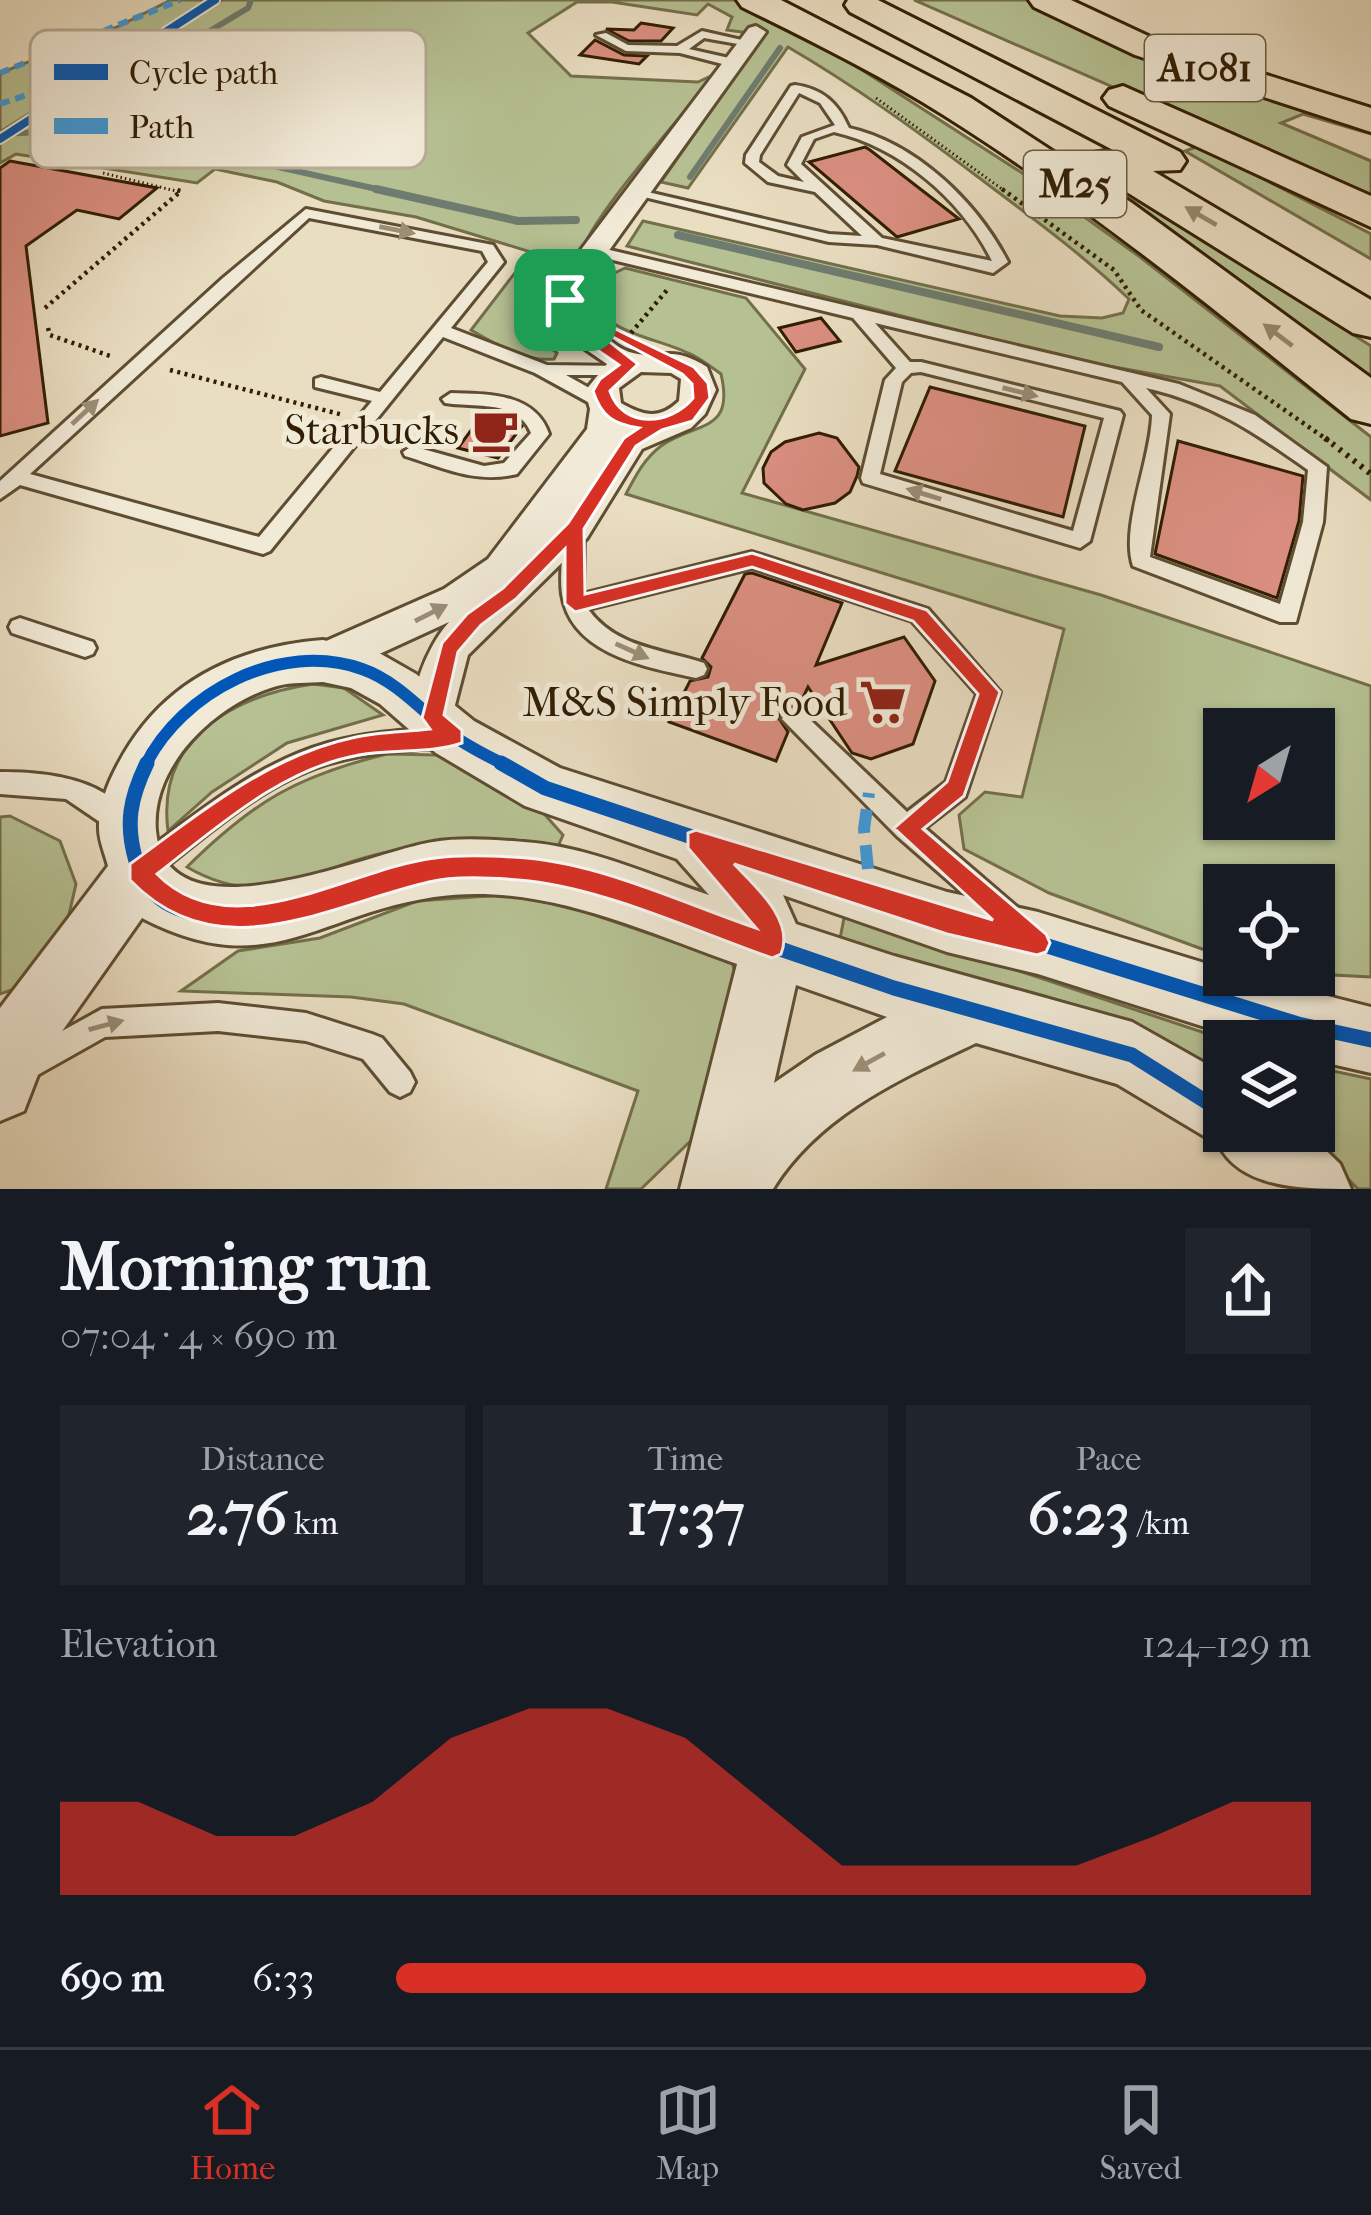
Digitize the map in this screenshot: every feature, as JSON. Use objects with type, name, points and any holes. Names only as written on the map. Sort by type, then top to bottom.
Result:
[{"type":"highway","name":"M25","points":[[800,0],[1100,157],[1371,322]]},
{"type":"highway","name":"M25","points":[[851,0],[1184,171],[1371,280]]},
{"type":"highway","name":"M25","points":[[893,0],[1173,120],[1371,213]]},
{"type":"highway","name":"M25","points":[[742,31],[914,81],[1018,144],[1371,406]]},
{"type":"main road","name":"A1081","points":[[1045,0],[1147,48],[1371,120]]},
{"type":"street","points":[[565,300],[581,269],[639,194],[742,31]]},
{"type":"street","points":[[565,300],[580,331],[627,356],[673,364]]},
{"type":"street","points":[[444,728],[449,649],[574,528],[630,442],[656,426],[687,417],[702,398],[700,383],[601,328],[565,300]]},
{"type":"street","points":[[323,661],[416,621],[502,569],[603,431],[605,382],[627,356]]},
{"type":"street","points":[[606,406],[624,420],[656,426]]},
{"type":"street","points":[[6,1058],[133,851],[142,773],[178,719],[208,694],[248,675],[282,664],[323,661],[363,669],[444,728],[545,788],[947,922],[1037,943],[1298,1024],[1371,1040]]},
{"type":"street","points":[[696,841],[757,906],[768,925],[772,946],[716,1189]]},
{"type":"street","points":[[133,851],[162,896],[192,912],[260,917],[435,869],[527,870],[570,877],[974,1011],[1132,1055],[1203,1100]]},
{"type":"street","points":[[732,1189],[768,1136],[808,1099],[904,1043],[974,1011]]},
{"type":"street","points":[[1276,1152],[1315,1189]]},
{"type":"lane","points":[[680,50],[702,34],[742,31]]},
{"type":"lane","points":[[702,34],[742,31]]},
{"type":"lane","points":[[602,35],[626,48],[680,50],[742,31]]},
{"type":"lane","points":[[818,189],[773,179],[752,163],[795,89],[822,96],[832,104],[843,127]]},
{"type":"lane","points":[[639,194],[830,238],[877,242],[994,268],[1000,262],[983,224],[890,147],[843,127],[816,135],[796,154],[797,172],[877,242]]},
{"type":"lane","points":[[306,214],[488,248],[496,262],[263,546],[8,485],[306,214]]},
{"type":"lane","points":[[597,251],[1130,381],[1221,404],[1318,467],[1313,522],[1288,616],[1140,561],[1139,543],[1162,439],[1161,414],[1130,381]]},
{"type":"lane","points":[[860,315],[906,368]]},
{"type":"lane","points":[[443,331],[541,369],[606,406]]},
{"type":"lane","points":[[541,369],[627,356]]},
{"type":"lane","points":[[921,367],[1114,415],[1080,541],[870,478],[894,380],[906,368],[921,367]]},
{"type":"lane","points":[[321,383],[383,398]]},
{"type":"lane","points":[[412,452],[484,473],[509,469],[540,434],[538,421],[527,410],[452,399]]},
{"type":"lane","points":[[574,528],[575,604],[597,634],[640,657],[696,669]]},
{"type":"lane","points":[[575,604],[752,560],[920,615],[989,692],[956,789],[906,828]]},
{"type":"lane","points":[[20,627],[85,648]]},
{"type":"lane","points":[[794,719],[906,828],[1037,943]]},
{"type":"lane","points":[[0,783],[38,782],[92,795],[133,851],[232,803],[294,766],[357,746],[444,728]]},
{"type":"lane","points":[[6,1058],[56,1046],[102,1023],[178,1017],[306,1027],[372,1048],[400,1082]]},
{"type":"path","points":[[863,89],[1114,270],[1141,310],[1229,375],[1310,426],[1371,474]]},
{"type":"path","points":[[45,308],[181,190],[103,173]]},
{"type":"path","points":[[85,249],[105,254]]},
{"type":"path","points":[[627,356],[680,272]]},
{"type":"path","points":[[49,328],[50,334],[68,342],[364,421]]},
{"type":"green space","points":[[171,0],[210,0],[162,30],[109,30]]},
{"type":"green space","points":[[222,0],[735,0],[859,68],[1033,180],[1371,437],[1371,500],[1220,386],[1075,360],[627,246],[643,221],[1060,316],[1102,318],[1123,313],[1129,299],[955,160],[788,47],[688,188],[661,182],[764,35],[727,30],[732,17],[708,4],[697,15],[612,2],[577,2],[528,33],[571,76],[698,82],[715,74],[619,191],[580,256],[527,329],[557,353],[554,359],[521,355],[471,330],[531,252],[416,217],[324,201],[277,182],[215,169],[197,183],[103,168],[426,168],[426,30],[176,30]]},
{"type":"green space","points":[[914,0],[1028,0],[1087,31],[1371,125],[1371,134],[1303,114],[1281,123],[1371,161],[1371,200]]},
{"type":"green space","points":[[30,61],[30,113],[0,132],[0,73]]},
{"type":"green space","points":[[30,125],[30,156],[16,154],[0,163],[0,144]]},
{"type":"green space","points":[[1199,146],[1371,234],[1371,259],[1185,151]]},
{"type":"green space","points":[[1106,179],[1371,346],[1371,393],[1092,185]]},
{"type":"green space","points":[[625,268],[746,298],[805,369],[742,493],[1101,595],[1371,686],[1371,977],[1335,975],[1335,864],[1203,864],[1203,949],[1049,893],[964,849],[959,815],[985,792],[1022,797],[1064,629],[626,494],[655,451],[717,417],[724,393],[721,374],[675,348],[619,327],[589,297],[596,282]]},
{"type":"green space","points":[[313,684],[344,688],[383,715],[287,743],[212,792],[168,831],[167,799],[187,747],[228,712],[254,699]]},
{"type":"green space","points":[[387,754],[436,755],[538,807],[563,835],[556,851],[423,847],[364,858],[290,882],[251,887],[231,885],[187,867],[278,794],[327,772]]},
{"type":"green space","points":[[10,816],[60,841],[76,884],[64,936],[31,983],[0,994],[0,817]]},
{"type":"green space","points":[[531,893],[732,962],[741,994],[708,1124],[641,1189],[606,1189],[638,1091],[404,1004],[351,997],[181,991],[238,951],[320,938],[417,901]]},
{"type":"green space","points":[[845,913],[1203,1032],[1203,1062],[1087,1009],[839,944]]},
{"type":"green space","points":[[1335,1071],[1371,1079],[1371,1189],[1358,1189],[1322,1152],[1335,1152]]},
{"type":"building","points":[[641,23],[673,28],[661,41],[629,41],[606,29],[634,30]]},
{"type":"building","points":[[595,40],[624,55],[647,56],[639,64],[580,55]]},
{"type":"building","points":[[865,147],[959,219],[897,237],[809,162]]},
{"type":"building","points":[[10,161],[157,188],[119,219],[77,210],[26,246],[48,423],[0,436],[0,168]]},
{"type":"building","points":[[821,318],[840,341],[796,352],[779,328]]},
{"type":"building","points":[[930,387],[1085,426],[1063,517],[895,471]]},
{"type":"building","name":"Starbucks","points":[[485,411],[504,414],[522,426],[498,458],[458,448]]},
{"type":"building","points":[[819,433],[837,438],[859,467],[850,492],[835,503],[803,510],[786,504],[764,483],[763,468],[771,452],[785,442]]},
{"type":"building","points":[[1178,441],[1303,476],[1299,521],[1277,598],[1155,554]]},
{"type":"building","points":[[745,574],[842,603],[816,665],[904,637],[935,681],[913,744],[871,759],[852,753],[808,687],[799,706],[784,708],[778,717],[788,732],[776,761],[669,722],[690,681],[708,677],[711,667],[702,658]]},
{"type":"waterway","points":[[211,30],[248,8],[251,0]]},
{"type":"waterway","points":[[690,177],[780,48]]},
{"type":"waterway","points":[[0,134],[30,133]]},
{"type":"waterway","points":[[282,168],[390,192]]},
{"type":"waterway","points":[[376,189],[518,221],[576,220]]},
{"type":"waterway","points":[[678,235],[1159,347]]},
{"type":"marked path","points":[[106,30],[180,0]]},
{"type":"marked path","points":[[0,73],[30,61]]},
{"type":"marked path","points":[[0,104],[30,94]]},
{"type":"marked path","points":[[868,869],[864,829],[869,793]]},
{"type":"cycle path","points":[[169,30],[215,0]]},
{"type":"cycle path","points":[[0,139],[30,120]]},
{"type":"cycle path","points":[[1203,1100],[1132,1055],[894,988],[570,877],[527,870],[435,869],[260,917],[192,912],[162,897],[139,872],[127,830],[133,791],[150,756],[178,719],[208,694],[282,664],[323,661],[363,669],[398,689],[455,737],[545,788],[947,922],[1038,943],[1285,1020]]},
{"type":"cycle path","points":[[1335,1032],[1371,1040]]},
{"type":"place","name":"Starbucks","points":[[495,430]]},
{"type":"place","name":"M&S Simply Food","points":[[883,702]]},
{"type":"route","points":[[565,300],[580,331],[630,364],[605,382],[602,391],[608,409],[624,420],[656,426],[630,442],[574,528],[449,649],[433,718],[455,736],[357,746],[294,766],[232,803],[139,872],[162,896],[192,912],[260,917],[435,869],[527,870],[570,877],[772,946],[768,925],[757,906],[696,841],[947,922],[1037,943],[906,828],[956,789],[989,692],[920,615],[752,560],[575,604],[574,528],[630,442],[656,426],[687,417],[702,398],[700,383],[688,370],[601,328],[565,300]]}]
